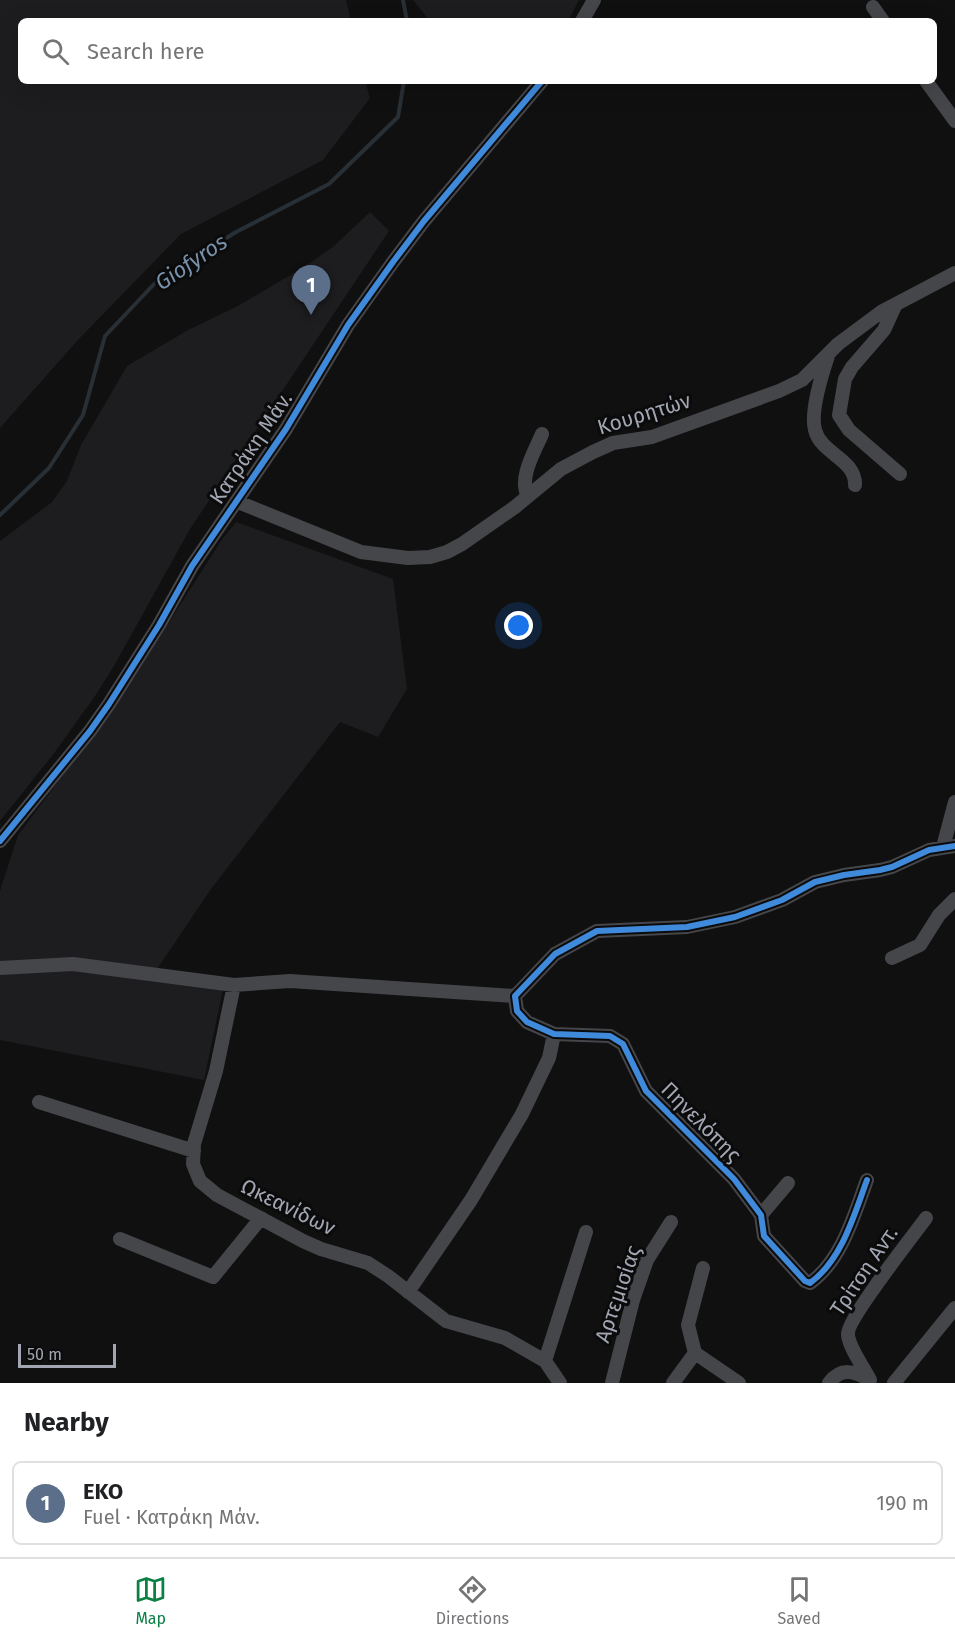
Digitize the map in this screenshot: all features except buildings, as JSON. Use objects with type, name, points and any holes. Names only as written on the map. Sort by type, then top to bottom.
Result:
[{"type":"street","points":[[584,18],[594,0]]},
{"type":"street","points":[[873,7],[881,18]]},
{"type":"street","name":"Κατράκη Μάν.","points":[[0,841],[103,713],[159,625],[192,566],[286,429],[348,325],[424,221],[539,84]]},
{"type":"street","points":[[928,84],[955,121]]},
{"type":"street","name":"Κουρητών","points":[[238,502],[361,552],[415,559],[436,556],[455,548],[528,496],[561,469],[607,445],[652,437],[779,391],[806,376],[830,351],[881,312],[955,273]]},
{"type":"street","points":[[895,306],[884,330],[852,367],[845,380],[839,415],[849,430],[900,474]]},
{"type":"street","points":[[830,351],[820,384],[814,428],[821,443],[851,469],[855,476],[855,485]]},
{"type":"street","points":[[528,496],[525,487],[526,475],[542,434]]},
{"type":"street","points":[[0,968],[73,964],[234,986],[290,981],[515,996],[555,954],[597,932],[635,928],[679,928],[735,917],[762,909],[815,882],[891,867],[929,849],[949,847],[955,802]]},
{"type":"street","points":[[892,958],[920,945],[939,915],[955,899]]},
{"type":"street","name":"Ωκεανίδων","points":[[234,986],[221,1052],[194,1151],[193,1164],[200,1181],[217,1195],[321,1249],[368,1263],[446,1321],[506,1338],[545,1361],[560,1383]]},
{"type":"street","name":"Πηνελόπης","points":[[515,996],[517,1011],[526,1023],[554,1034],[610,1036],[623,1044],[646,1091],[734,1179],[761,1215],[764,1236],[800,1277],[810,1283],[823,1272],[847,1234],[867,1180]]},
{"type":"street","points":[[408,1292],[471,1200],[522,1114],[549,1058],[554,1034]]},
{"type":"street","points":[[39,1102],[194,1151]]},
{"type":"street","points":[[761,1215],[788,1183]]},
{"type":"street","points":[[120,1239],[213,1277],[261,1218]]},
{"type":"street","name":"Τρίτση Αντ.","points":[[872,1381],[848,1341],[847,1331],[857,1313],[926,1218]]},
{"type":"street","name":"Αρτεμισίας","points":[[612,1383],[633,1300],[647,1260],[671,1222]]},
{"type":"street","points":[[545,1361],[586,1232]]},
{"type":"street","points":[[703,1268],[688,1325],[695,1353],[739,1383]]},
{"type":"street","points":[[894,1383],[955,1308]]},
{"type":"street","points":[[673,1383],[695,1353]]},
{"type":"street","points":[[829,1383],[845,1371],[856,1372],[872,1381]]},
{"type":"shaded area","points":[[0,0],[346,0],[350,18],[18,18],[18,84],[366,84],[370,98],[323,160],[181,234],[77,341],[0,428]]},
{"type":"shaded area","points":[[413,0],[579,0],[570,18],[428,18]]},
{"type":"shaded area","points":[[370,212],[389,231],[190,529],[95,696],[55,752],[0,821],[0,541],[52,502],[67,481],[81,445],[127,366],[188,330],[238,306],[304,267],[334,246]]},
{"type":"shaded area","points":[[236,522],[393,579],[407,689],[378,737],[340,722],[211,889],[149,981],[223,989],[204,1080],[0,1040],[0,891],[18,835],[118,702],[221,541]]},
{"type":"waterway","name":"Giofyros","points":[[403,0],[406,18]]},
{"type":"waterway","name":"Giofyros","points":[[0,515],[49,468],[83,415],[105,336],[157,281],[236,232],[329,184],[398,117],[404,84]]},
{"type":"cycle path","points":[[0,841],[90,731],[109,704],[159,625],[192,566],[286,429],[348,325],[424,221],[539,84]]},
{"type":"cycle path","points":[[867,1180],[839,1250],[821,1273],[810,1283],[805,1281],[764,1236],[761,1215],[734,1179],[646,1091],[623,1044],[610,1036],[554,1034],[527,1022],[517,1011],[515,996],[555,954],[597,931],[687,927],[735,917],[782,900],[815,882],[892,867],[929,850],[955,846]]},
{"type":"place","name":"EKO","points":[[311,315]]}]
